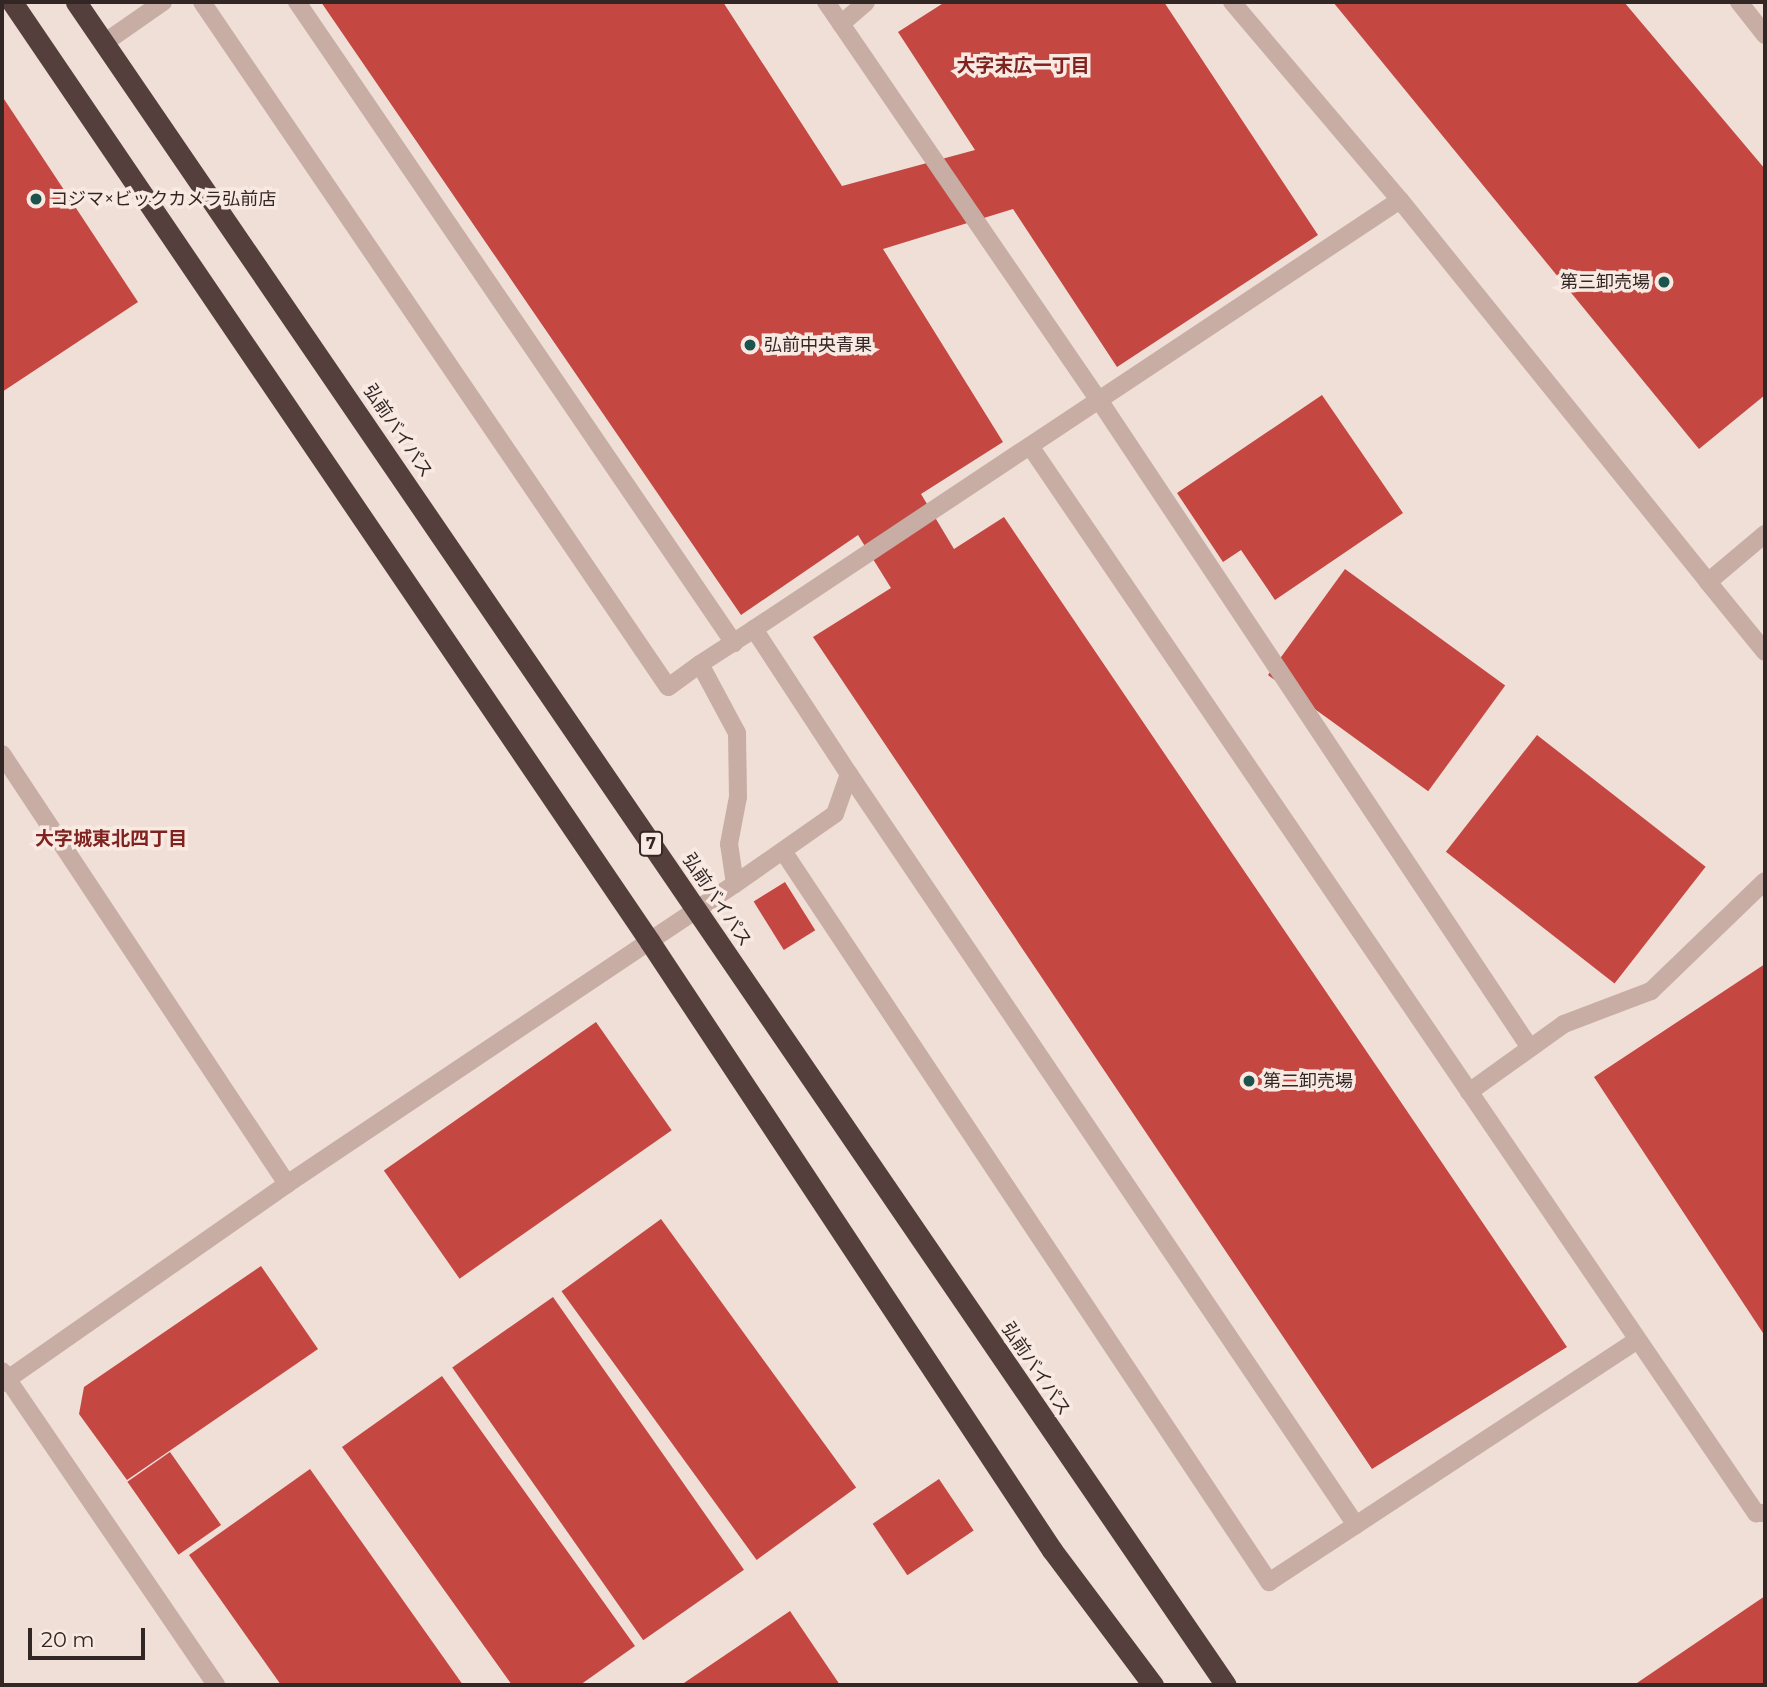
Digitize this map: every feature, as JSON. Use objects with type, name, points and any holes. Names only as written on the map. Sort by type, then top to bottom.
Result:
[{"type":"highway","points":[[12,2],[650,942],[1052,1550],[1153,1685]]},
{"type":"highway","name":"弘前バイパス","points":[[76,2],[1226,1685]]},
{"type":"street","points":[[104,43],[163,2]]},
{"type":"street","points":[[202,2],[668,687],[1400,200]]},
{"type":"street","points":[[297,2],[734,643]]},
{"type":"street","points":[[826,2],[1099,400],[1530,1048]]},
{"type":"street","points":[[841,24],[866,2]]},
{"type":"street","points":[[1233,2],[1400,200],[1765,652]]},
{"type":"street","points":[[1739,2],[1765,35]]},
{"type":"street","points":[[1030,446],[1756,1513],[1765,1513]]},
{"type":"street","points":[[1708,582],[1765,534]]},
{"type":"street","points":[[754,629],[1356,1525]]},
{"type":"street","points":[[700,664],[737,733],[738,797],[729,844],[735,884]]},
{"type":"street","points":[[2,754],[287,1184]]},
{"type":"street","points":[[216,1685],[4,1377],[650,942],[835,814],[849,774]]},
{"type":"street","points":[[783,851],[1269,1581],[1638,1340]]},
{"type":"street","points":[[1469,1091],[1564,1024],[1651,990],[1765,881]]},
{"type":"building","points":[[321,2],[723,2],[842,186],[975,150],[898,32],[945,2],[1164,2],[1318,235],[1117,367],[1013,209],[883,249],[1003,442],[921,494],[954,549],[1004,517],[1567,1347],[1372,1469],[813,637],[891,588],[858,535],[741,615]]},
{"type":"building","name":"第三卸売場","points":[[1333,2],[1624,2],[1765,169],[1765,395],[1699,449]]},
{"type":"building","name":"コジマ×ビックカメラ弘前店","points":[[2,96],[138,302],[2,392]]},
{"type":"building","points":[[1322,395],[1403,513],[1275,600],[1241,550],[1223,562],[1177,493]]},
{"type":"building","points":[[1345,569],[1505,685],[1428,791],[1268,675]]},
{"type":"building","points":[[1537,735],[1706,867],[1615,983],[1446,852]]},
{"type":"building","points":[[785,882],[815,930],[784,950],[754,902]]},
{"type":"building","points":[[1765,964],[1765,1336],[1594,1077]]},
{"type":"building","points":[[596,1022],[672,1130],[460,1279],[384,1171]]},
{"type":"building","points":[[661,1219],[856,1488],[757,1560],[561,1291]]},
{"type":"building","points":[[261,1266],[318,1349],[127,1480],[79,1414],[84,1387]]},
{"type":"building","points":[[553,1297],[744,1570],[643,1640],[452,1368]]},
{"type":"building","points":[[442,1376],[635,1646],[580,1685],[512,1685],[342,1447]]},
{"type":"building","points":[[170,1452],[221,1525],[178,1555],[127,1482]]},
{"type":"building","points":[[310,1469],[463,1685],[281,1685],[189,1555]]},
{"type":"building","points":[[939,1479],[974,1530],[907,1575],[873,1524]]},
{"type":"building","points":[[1765,1596],[1765,1685],[1634,1685]]},
{"type":"building","points":[[790,1611],[840,1685],[681,1685]]},
{"type":"place","name":"コジマ×ビックカメラ弘前店","points":[[36,199]]},
{"type":"place","name":"第三卸売場","points":[[1664,282]]},
{"type":"place","name":"弘前中央青果","points":[[750,345]]},
{"type":"place","name":"第二卸売場","points":[[1249,1081]]},
{"type":"district","name":"大字末広一丁目","points":[[1023,66]]},
{"type":"district","name":"大字城東北四丁目","points":[[111,839]]}]
